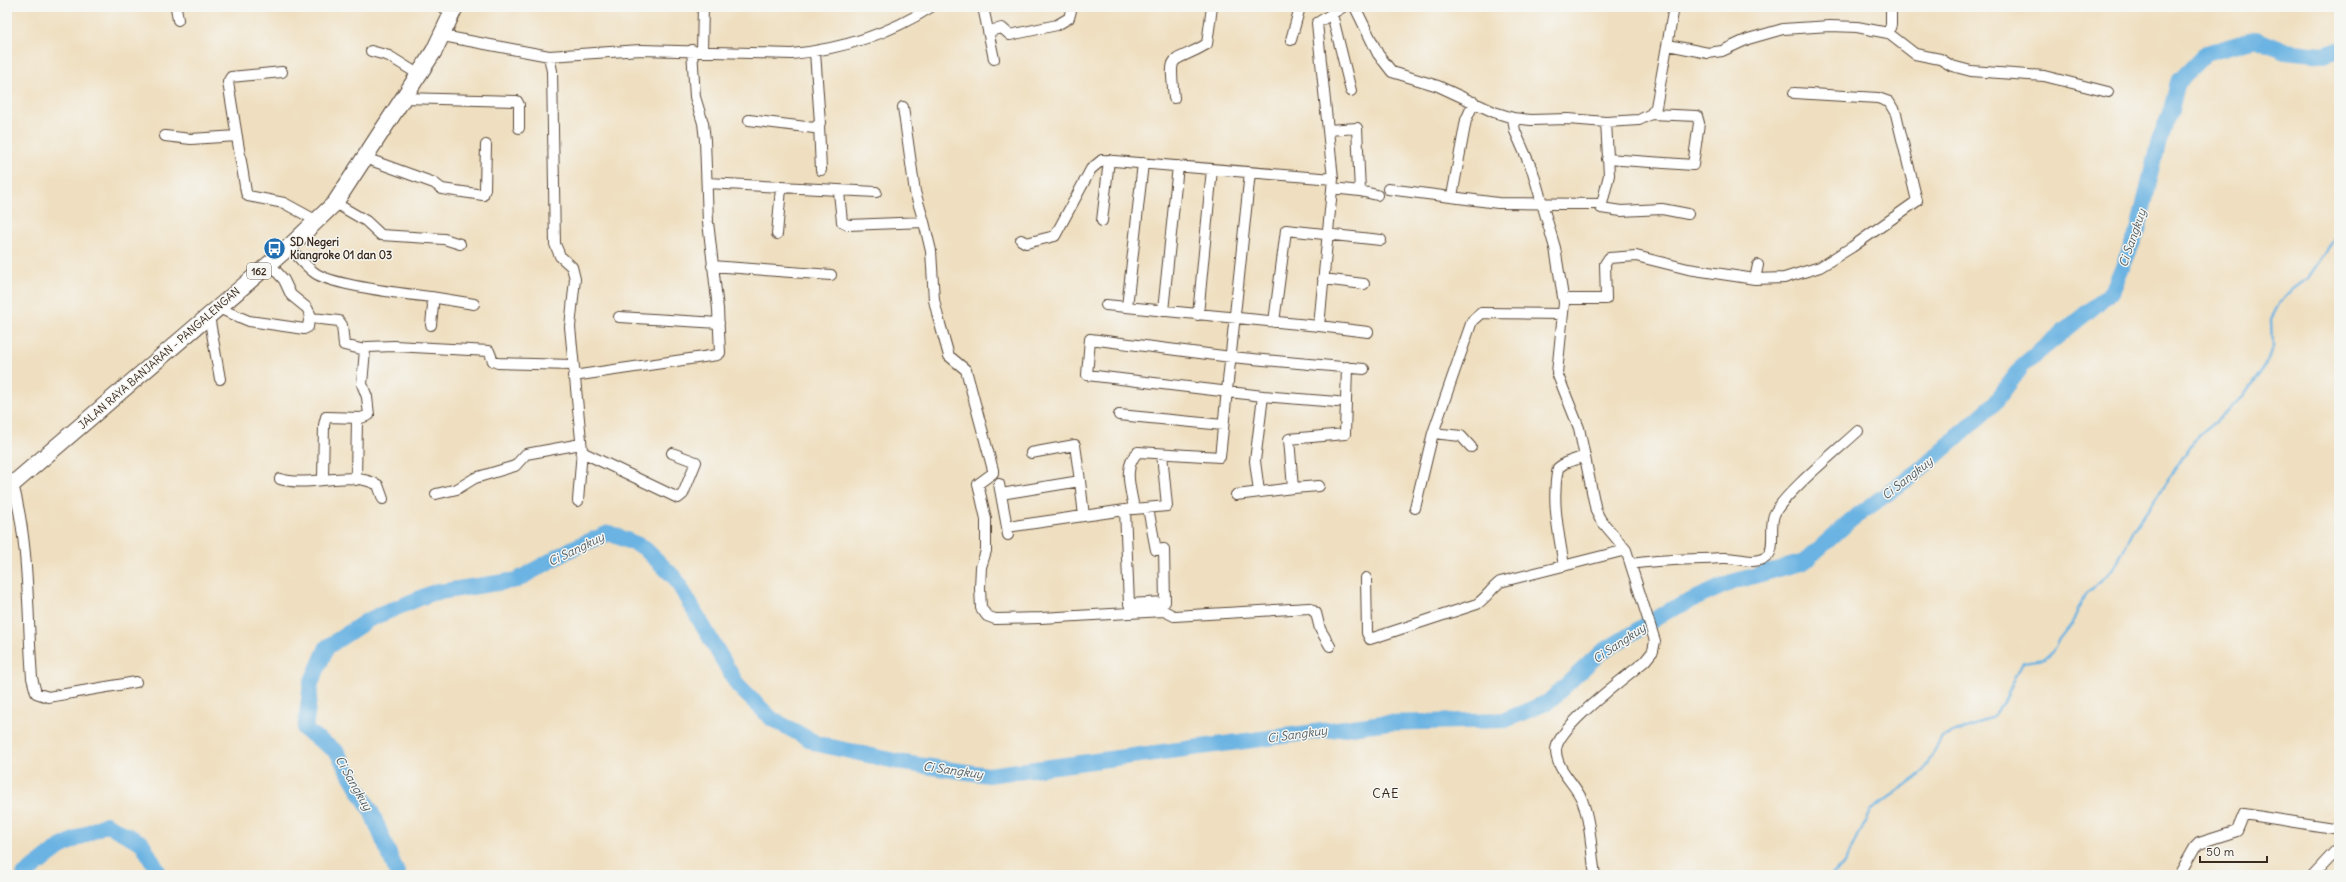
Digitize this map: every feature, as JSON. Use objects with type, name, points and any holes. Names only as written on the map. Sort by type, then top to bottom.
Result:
[{"type":"main road","name":"JALAN RAYA BANJARAN - PANGALENGAN","points":[[10,486],[289,247],[335,203],[443,36],[450,9]]},
{"type":"street","points":[[176,7],[178,20]]},
{"type":"street","points":[[573,376],[717,355],[721,348],[712,266],[703,124],[695,97],[697,50],[703,7]]},
{"type":"street","points":[[443,36],[549,56],[641,50],[697,50],[768,54],[815,52],[858,42],[903,23],[931,7]]},
{"type":"street","points":[[982,7],[994,59]]},
{"type":"street","points":[[988,31],[1002,28],[1010,35],[1057,26],[1070,18],[1072,7]]},
{"type":"street","points":[[1174,98],[1171,65],[1175,59],[1207,44],[1212,7]]},
{"type":"street","points":[[1291,40],[1300,7]]},
{"type":"street","points":[[1319,326],[1333,183],[1317,23],[1343,7]]},
{"type":"street","points":[[1359,8],[1378,54],[1392,72],[1438,86],[1494,112],[1513,118],[1606,122],[1639,120],[1651,114],[1656,107],[1674,7]]},
{"type":"street","points":[[1888,33],[1891,25],[1891,7]]},
{"type":"street","points":[[1332,14],[1351,92]]},
{"type":"street","points":[[1668,45],[1708,53],[1722,51],[1767,33],[1803,27],[1857,27],[1888,33],[1915,54],[1940,59],[1958,68],[1975,72],[2044,76],[2108,92]]},
{"type":"street","points":[[371,50],[389,56],[418,74]]},
{"type":"street","points":[[815,52],[821,170]]},
{"type":"street","points":[[549,56],[552,71],[555,244],[560,256],[572,267],[575,279],[570,327],[573,376],[581,447],[578,501]]},
{"type":"street","points":[[282,72],[229,78],[245,189],[248,196],[284,203],[317,221]]},
{"type":"street","points":[[1564,299],[1606,299],[1606,260],[1609,258],[1623,256],[1636,256],[1688,269],[1755,279],[1784,278],[1820,267],[1852,247],[1917,201],[1896,114],[1889,102],[1878,98],[1794,93]]},
{"type":"street","points":[[403,98],[517,101],[519,105],[519,128]]},
{"type":"street","points":[[1452,196],[1466,120],[1474,102]]},
{"type":"street","points":[[903,107],[915,192],[931,251],[936,306],[950,356],[966,370],[993,470],[993,473],[978,484],[986,519],[986,551],[981,567],[980,588],[981,608],[987,616],[995,620],[1164,611],[1174,616],[1308,608],[1316,612],[1320,629],[1330,646]]},
{"type":"street","points":[[1607,159],[1693,165],[1699,123],[1697,116],[1651,114]]},
{"type":"street","points":[[1513,118],[1515,130],[1533,172],[1554,248],[1564,299],[1557,374],[1579,428],[1596,511],[1600,520],[1626,550],[1632,564],[1656,640],[1653,651],[1645,661],[1585,710],[1561,735],[1556,749],[1559,764],[1582,800],[1595,875]]},
{"type":"street","points":[[749,120],[814,128],[819,124]]},
{"type":"street","points":[[1606,122],[1609,140],[1607,159],[1609,182],[1602,208],[1621,211],[1659,209],[1688,214]]},
{"type":"street","points":[[1328,130],[1357,128],[1360,191]]},
{"type":"street","points":[[165,136],[197,139],[237,136]]},
{"type":"street","points":[[365,158],[434,183],[442,189],[483,194],[485,189],[486,146]]},
{"type":"street","points":[[1021,240],[1026,243],[1055,236],[1091,169],[1102,160],[1250,172],[1333,183],[1377,195]]},
{"type":"street","points":[[1102,221],[1109,160]]},
{"type":"street","points":[[1127,307],[1143,163]]},
{"type":"street","points":[[1163,311],[1178,166]]},
{"type":"street","points":[[1198,314],[1212,169]]},
{"type":"street","points":[[1148,508],[1153,542],[1156,550],[1164,549],[1165,602],[1129,604],[1130,510],[1128,468],[1130,459],[1138,452],[1220,457],[1226,391],[1236,318],[1250,172]]},
{"type":"street","points":[[707,183],[838,192],[876,192]]},
{"type":"street","points":[[776,234],[781,188]]},
{"type":"street","points":[[1388,189],[1498,203],[1602,204]]},
{"type":"street","points":[[838,192],[840,216],[842,222],[848,225],[924,222]]},
{"type":"street","points":[[335,203],[366,221],[381,236],[444,239],[460,244]]},
{"type":"street","points":[[1274,322],[1286,230],[1328,233],[1381,240]]},
{"type":"street","points":[[289,247],[311,269],[323,277],[362,287],[474,304]]},
{"type":"street","points":[[269,263],[284,280],[291,295],[307,308],[312,318]]},
{"type":"street","points":[[1755,279],[1758,265]]},
{"type":"street","points":[[712,266],[831,276]]},
{"type":"street","points":[[1323,279],[1364,284]]},
{"type":"street","points":[[431,297],[433,305],[431,325]]},
{"type":"street","points":[[1106,305],[1368,332]]},
{"type":"street","points":[[220,379],[213,312],[249,321],[304,329],[308,327],[309,320],[312,318]]},
{"type":"street","points":[[1415,508],[1432,433],[1463,342],[1476,316],[1481,313],[1563,314]]},
{"type":"street","points":[[619,317],[719,323]]},
{"type":"street","points":[[312,318],[341,323],[344,345],[364,350],[370,346],[394,346],[460,351],[480,350],[490,352],[493,361],[498,363],[573,365]]},
{"type":"street","points":[[1337,402],[1263,396],[1086,375],[1090,339],[1231,357],[1364,369]]},
{"type":"street","points":[[323,479],[324,425],[326,417],[368,417],[370,409],[362,384],[364,350]]},
{"type":"street","points":[[1293,488],[1289,439],[1345,434],[1347,368]]},
{"type":"street","points":[[1259,492],[1255,461],[1263,396]]},
{"type":"street","points":[[1119,415],[1223,425]]},
{"type":"street","points":[[356,418],[356,480]]},
{"type":"street","points":[[1632,564],[1725,558],[1747,562],[1758,561],[1767,557],[1770,553],[1772,528],[1777,510],[1788,496],[1858,431]]},
{"type":"street","points":[[1432,433],[1461,436],[1471,446]]},
{"type":"street","points":[[1031,453],[1075,445],[1084,516]]},
{"type":"street","points":[[581,447],[584,453],[678,498],[683,494],[696,462],[672,453]]},
{"type":"street","points":[[436,494],[457,489],[475,478],[515,466],[526,454],[581,447]]},
{"type":"street","points":[[1080,481],[1000,489],[1007,531],[1084,516],[1167,506],[1162,454]]},
{"type":"street","points":[[1564,566],[1554,499],[1556,476],[1558,468],[1564,463],[1585,456]]},
{"type":"street","points":[[280,479],[294,482],[323,479],[373,482],[378,485],[383,499]]},
{"type":"street","points":[[10,486],[22,518],[26,556],[32,678],[36,693],[48,697],[136,682]]},
{"type":"street","points":[[1236,495],[1319,486]]},
{"type":"street","points":[[1366,578],[1367,634],[1370,639],[1477,604],[1487,598],[1492,589],[1500,582],[1626,550]]},
{"type":"street","points":[[2179,875],[2195,847],[2200,843],[2237,831],[2244,814],[2339,829]]},
{"type":"street","points":[[2313,875],[2339,847]]},
{"type":"waterway","name":"Ci Sangkuy","points":[[398,875],[371,811],[337,752],[305,730],[311,683],[327,647],[368,620],[432,593],[517,580],[573,548],[609,533],[643,547],[675,578],[738,686],[772,719],[818,744],[904,763],[988,775],[1382,723],[1505,720],[1548,702],[1600,653],[1668,611],[1732,582],[1804,562],[1851,520],[1920,470],[1993,405],[2024,364],[2112,292],[2138,230],[2159,140],[2171,110],[2178,82],[2206,53],[2256,39],[2285,51],[2323,55],[2339,50]]},
{"type":"waterway","points":[[1832,875],[1843,865],[1872,810],[1923,772],[1942,737],[1977,724],[1995,714],[2005,700],[2023,662],[2044,659],[2053,651],[2059,639],[2073,621],[2085,594],[2114,569],[2132,533],[2198,435],[2243,397],[2267,363],[2272,347],[2271,319],[2279,304],[2284,296],[2308,278],[2339,232]]},
{"type":"waterway","name":"Ci Sangkuy","points":[[24,875],[60,847],[106,824],[142,843],[160,875]]},
{"type":"place","name":"SD Negeri Kiangroke 01 dan 03","points":[[274,248]]},
{"type":"district","name":"CAE","points":[[1386,793]]}]
